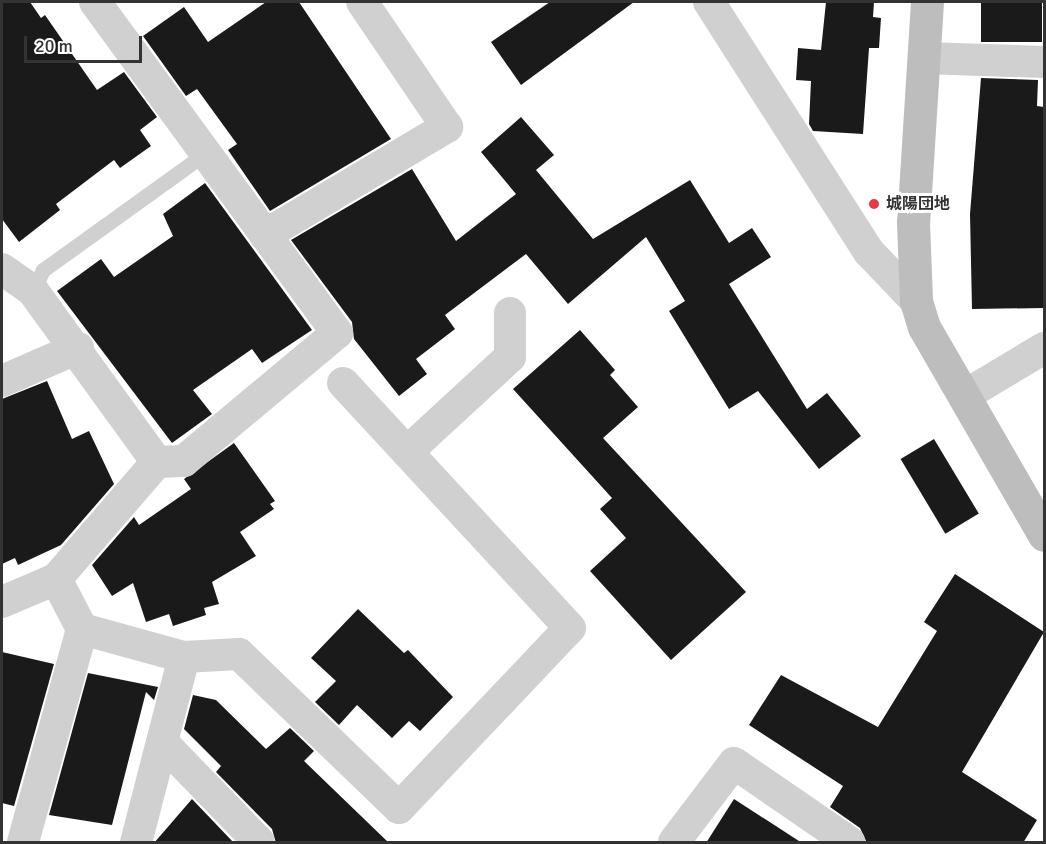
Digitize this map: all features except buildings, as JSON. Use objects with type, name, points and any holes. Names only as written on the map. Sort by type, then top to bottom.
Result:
[{"type":"street","points":[[2,603],[56,579],[157,462],[184,460],[337,333],[95,2]]},
{"type":"street","points":[[265,235],[447,127],[362,2]]},
{"type":"street","points":[[709,2],[869,252],[916,301]]},
{"type":"street","points":[[927,2],[913,222],[916,301],[924,327],[1044,535]]},
{"type":"street","points":[[924,58],[1044,62]]},
{"type":"street","points":[[2,269],[33,291],[78,348],[157,462]]},
{"type":"street","points":[[407,452],[510,357],[510,313]]},
{"type":"street","points":[[2,381],[78,348]]},
{"type":"street","points":[[964,396],[1044,348]]},
{"type":"street","points":[[82,628],[184,657],[238,654],[399,808],[570,628],[343,383]]},
{"type":"street","points":[[23,843],[82,628],[56,579]]},
{"type":"street","points":[[136,843],[184,657]]},
{"type":"street","points":[[162,742],[259,843]]},
{"type":"street","points":[[674,843],[734,763],[849,843]]},
{"type":"lane","points":[[33,291],[43,270],[206,153]]},
{"type":"place","name":"城陽団地","points":[[874,204]]}]
